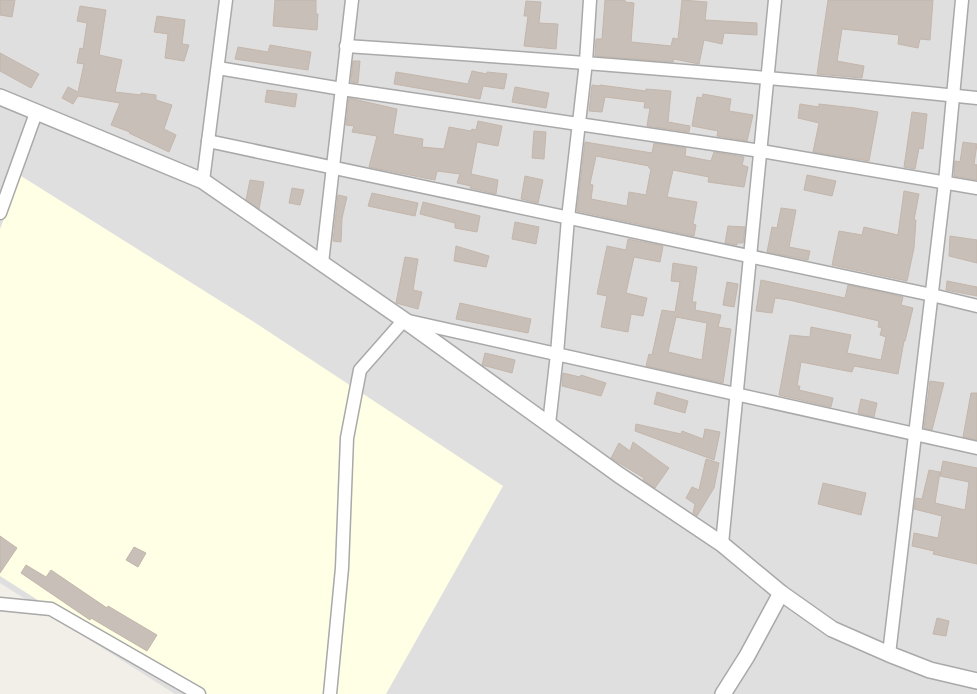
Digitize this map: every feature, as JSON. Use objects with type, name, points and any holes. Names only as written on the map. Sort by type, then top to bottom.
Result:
[{"type":"street","points":[[203,181],[226,0]]},
{"type":"street","points":[[322,264],[352,0]]},
{"type":"street","points":[[549,424],[557,354],[568,218],[586,62],[590,0]]},
{"type":"street","points":[[722,544],[776,0]]},
{"type":"street","points":[[889,654],[945,182],[962,0]]},
{"type":"street","points":[[346,46],[586,62],[768,77],[977,98]]},
{"type":"street","points":[[218,68],[342,89],[761,151],[977,188]]},
{"type":"street","points":[[0,97],[203,181],[404,320],[619,475],[722,544],[781,593],[832,629],[930,670],[977,681]]},
{"type":"street","points":[[0,213],[36,113]]},
{"type":"street","points":[[208,141],[977,306]]},
{"type":"street","points":[[404,320],[977,448]]},
{"type":"street","points":[[330,694],[342,568],[347,438],[360,370],[404,320]]},
{"type":"street","points":[[723,694],[747,656],[781,593]]},
{"type":"street","points":[[0,604],[51,609],[199,694]]},
{"type":"shaded area","points":[[0,0],[977,0],[977,694],[175,694],[0,583]]},
{"type":"shaded area","points":[[21,176],[257,324],[503,486],[386,694],[186,694],[0,576],[0,229]]},
{"type":"building","points":[[0,0],[15,0],[12,17],[0,15]]},
{"type":"building","points":[[275,0],[316,0],[316,14],[318,14],[317,30],[273,26]]},
{"type":"building","points":[[605,0],[625,0],[625,2],[634,3],[631,42],[671,46],[673,38],[678,39],[682,0],[707,2],[705,20],[757,23],[757,35],[724,33],[722,44],[704,40],[699,64],[674,59],[673,62],[595,56],[596,39],[602,39]]},
{"type":"building","points":[[828,0],[933,0],[930,40],[920,39],[918,48],[898,44],[899,35],[842,29],[837,61],[864,66],[862,78],[817,74]]},
{"type":"building","points":[[526,1],[541,2],[539,23],[558,24],[556,49],[524,46],[528,16],[524,16]]},
{"type":"building","points":[[80,6],[106,10],[99,55],[122,60],[115,92],[156,95],[156,100],[172,105],[164,129],[176,135],[169,152],[130,132],[111,125],[120,103],[78,96],[73,104],[62,98],[68,87],[78,92],[84,64],[77,63],[80,48],[83,49],[87,23],[77,21]]},
{"type":"building","points":[[157,16],[185,20],[182,44],[189,45],[184,61],[165,58],[168,34],[154,32]]},
{"type":"building","points":[[270,45],[311,52],[308,70],[235,59],[238,47],[268,52]]},
{"type":"building","points":[[0,53],[39,74],[31,88],[0,71]]},
{"type":"building","points":[[353,61],[360,61],[358,83],[351,82]]},
{"type":"building","points":[[472,71],[487,74],[487,72],[507,74],[504,89],[483,86],[480,99],[394,84],[396,72],[468,84]]},
{"type":"building","points":[[592,85],[646,91],[646,89],[671,91],[668,122],[690,126],[689,132],[647,126],[650,108],[644,108],[645,102],[605,97],[602,112],[589,111]]},
{"type":"building","points":[[515,87],[549,93],[546,108],[512,102]]},
{"type":"building","points":[[267,90],[297,94],[295,107],[265,102]]},
{"type":"building","points":[[703,94],[731,99],[729,111],[753,115],[747,141],[717,136],[718,131],[692,126],[697,97],[702,98]]},
{"type":"building","points":[[349,98],[397,109],[393,134],[423,139],[422,147],[444,149],[449,127],[471,131],[472,129],[476,130],[478,121],[502,126],[498,146],[477,142],[471,174],[498,180],[496,194],[457,183],[460,174],[437,171],[435,180],[369,167],[377,136],[352,132],[354,126],[346,125]]},
{"type":"building","points":[[800,104],[819,107],[819,104],[878,112],[869,161],[813,152],[819,123],[798,118]]},
{"type":"building","points":[[912,112],[927,114],[923,149],[919,148],[915,169],[904,167]]},
{"type":"building","points":[[534,131],[546,132],[544,159],[532,158]]},
{"type":"building","points":[[585,142],[652,153],[654,143],[686,148],[685,156],[711,161],[714,152],[744,157],[742,165],[748,167],[744,187],[708,182],[709,177],[673,170],[667,197],[697,202],[693,224],[696,225],[694,236],[577,211]],"holes":[[[596,156],[649,166],[651,169],[646,195],[629,192],[627,206],[591,199],[593,185],[590,184]]]},
{"type":"building","points":[[963,142],[977,144],[974,164],[977,165],[977,180],[954,176],[955,161],[960,162]]},
{"type":"building","points":[[807,175],[836,181],[832,196],[804,190]]},
{"type":"building","points":[[525,176],[543,180],[538,203],[521,199]]},
{"type":"building","points":[[250,180],[264,182],[259,209],[246,200]]},
{"type":"building","points":[[292,188],[304,190],[300,205],[289,203]]},
{"type":"building","points":[[904,191],[919,194],[914,220],[916,220],[914,248],[907,281],[832,265],[839,231],[862,235],[864,227],[898,235]]},
{"type":"building","points":[[372,193],[418,203],[415,216],[368,206]]},
{"type":"building","points":[[338,195],[347,197],[342,218],[341,242],[333,241]]},
{"type":"building","points":[[423,202],[480,216],[477,232],[455,228],[455,223],[420,214]]},
{"type":"building","points":[[781,208],[796,210],[789,247],[810,251],[808,260],[767,252],[772,227],[777,228]]},
{"type":"building","points":[[515,222],[539,227],[536,244],[512,239]]},
{"type":"building","points":[[728,226],[745,227],[743,243],[737,243],[737,245],[725,243]]},
{"type":"building","points":[[950,236],[977,240],[977,263],[949,256]]},
{"type":"building","points":[[628,239],[663,246],[660,262],[634,257],[626,293],[647,298],[643,316],[631,314],[628,332],[601,327],[607,296],[597,294],[607,246],[626,250]]},
{"type":"building","points":[[456,246],[489,256],[486,267],[454,261]]},
{"type":"building","points":[[405,257],[418,259],[413,290],[422,292],[418,309],[396,303]]},
{"type":"building","points":[[673,263],[697,267],[692,302],[696,302],[695,310],[721,315],[718,327],[731,329],[723,383],[646,366],[649,354],[652,355],[662,310],[675,312],[680,282],[671,281]],"holes":[[[676,317],[707,323],[702,360],[668,352]]]},
{"type":"building","points":[[761,280],[845,298],[848,285],[903,297],[901,305],[913,308],[898,374],[854,366],[852,372],[801,362],[797,386],[800,386],[799,390],[833,398],[831,407],[779,395],[790,335],[810,337],[811,327],[851,335],[847,353],[881,360],[886,337],[880,335],[882,328],[878,327],[879,321],[789,300],[775,298],[772,313],[756,311]]},
{"type":"building","points":[[947,281],[977,287],[977,296],[946,290]]},
{"type":"building","points":[[727,282],[738,284],[734,307],[723,305]]},
{"type":"building","points":[[460,303],[531,319],[528,333],[456,319]]},
{"type":"building","points":[[485,353],[515,360],[512,373],[482,365]]},
{"type":"building","points":[[563,373],[580,377],[581,375],[606,383],[601,396],[562,386]]},
{"type":"building","points":[[930,381],[944,383],[932,430],[924,428]]},
{"type":"building","points":[[657,392],[688,401],[685,413],[654,404]]},
{"type":"building","points":[[971,393],[977,393],[977,440],[963,437]]},
{"type":"building","points":[[861,399],[877,403],[874,417],[858,413]]},
{"type":"building","points":[[636,424],[681,434],[682,431],[703,439],[705,429],[720,432],[714,460],[635,431]]},
{"type":"building","points":[[633,442],[669,468],[655,488],[643,480],[644,478],[611,458],[619,443],[630,451]]},
{"type":"building","points":[[706,459],[719,463],[714,488],[697,516],[693,513],[695,504],[686,498],[692,487],[699,490]]},
{"type":"building","points":[[943,461],[977,468],[977,564],[933,554],[934,551],[912,546],[914,533],[938,538],[942,516],[914,509],[916,498],[922,499],[929,470],[940,472],[935,503],[965,510],[969,482],[940,476]]},
{"type":"building","points":[[823,483],[866,493],[861,515],[818,504]]},
{"type":"building","points":[[0,536],[17,548],[0,573]]},
{"type":"building","points":[[134,547],[146,553],[138,567],[126,560]]},
{"type":"building","points":[[26,565],[46,577],[51,570],[107,608],[108,606],[157,635],[147,651],[91,618],[90,620],[21,573]]},
{"type":"building","points":[[937,618],[949,621],[946,636],[933,634]]}]
